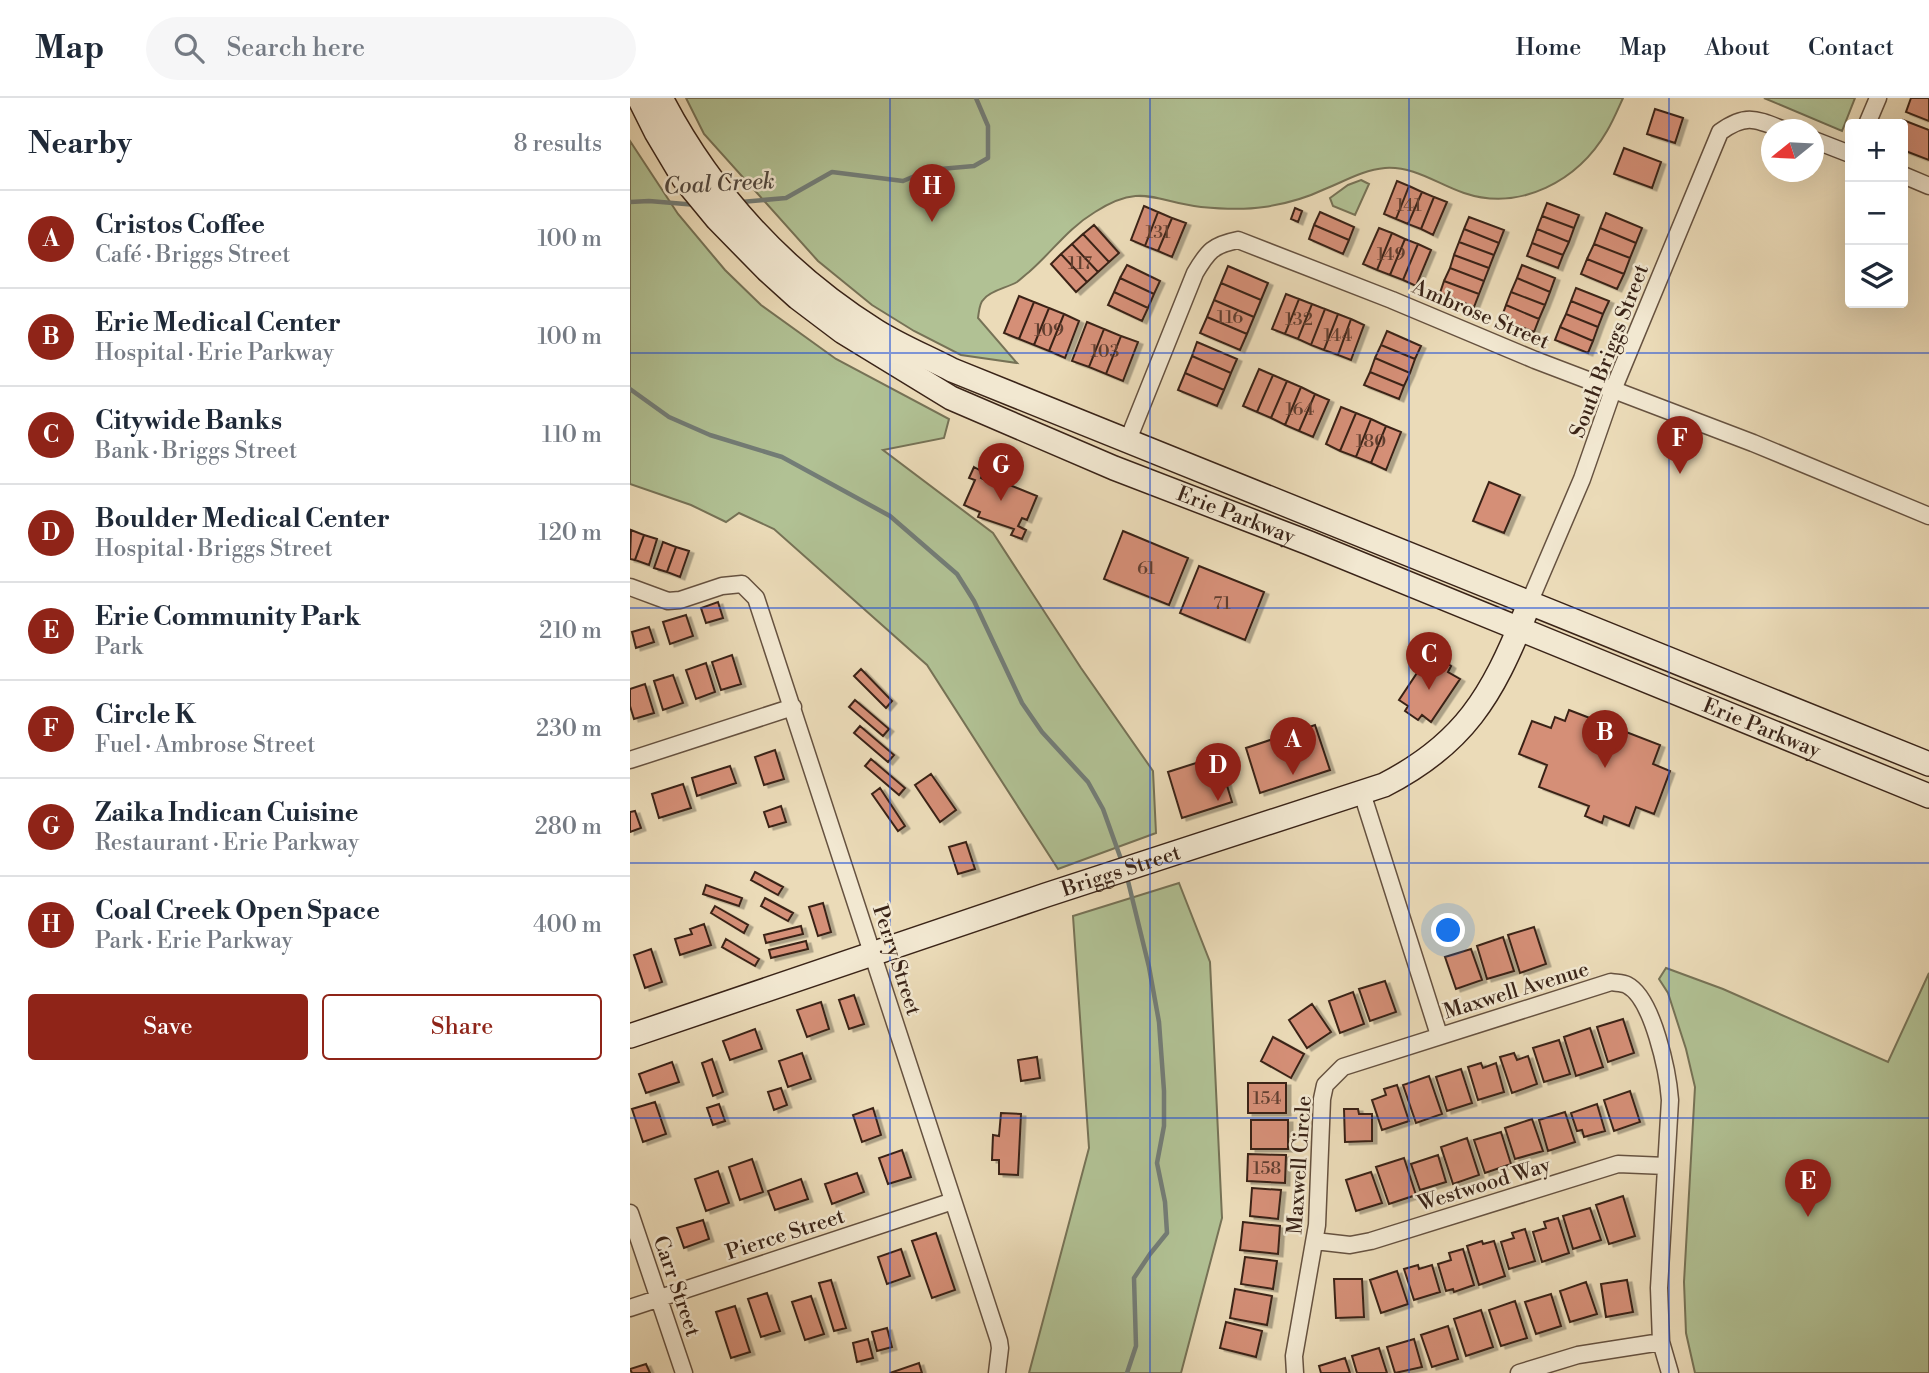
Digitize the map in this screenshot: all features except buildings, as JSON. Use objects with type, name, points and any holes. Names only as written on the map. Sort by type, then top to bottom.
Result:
[{"type":"main road","name":"Erie Parkway","points":[[639,98],[746,222],[791,266],[831,299],[878,332],[942,365],[1929,764]]},
{"type":"main road","name":"Erie Parkway","points":[[661,98],[666,130],[684,179],[717,219],[798,298],[843,332],[951,398],[1114,468],[1308,543],[1929,796]]},
{"type":"main road","name":"Briggs Street","points":[[630,1036],[1103,876],[1384,785],[1423,763],[1473,716],[1491,688],[1530,603]]},
{"type":"street","points":[[1869,119],[1878,98]]},
{"type":"street","name":"South Briggs Street","points":[[1530,603],[1583,479],[1613,390],[1720,132],[1736,120],[1754,119],[1761,122]]},
{"type":"street","points":[[1824,144],[1845,152]]},
{"type":"street","points":[[1908,177],[1929,186]]},
{"type":"street","name":"Ambrose Street","points":[[1128,440],[1195,273],[1207,254],[1220,243],[1238,240],[1753,443],[1929,516]]},
{"type":"street","name":"Perry Street","points":[[630,587],[668,601],[680,600],[722,586],[742,584],[756,598],[999,1341],[996,1373]]},
{"type":"street","points":[[630,761],[793,707]]},
{"type":"street","name":"Maxwell Avenue","points":[[1362,793],[1439,1035],[1611,982],[1627,985],[1643,999],[1668,1076],[1670,1100],[1659,1288],[1661,1342],[1670,1373]]},
{"type":"street","name":"Maxwell Circle","points":[[1295,1373],[1294,1356],[1315,1241],[1325,1085],[1343,1067],[1439,1035]]},
{"type":"street","name":"Westwood Way","points":[[1315,1241],[1350,1245],[1371,1241],[1618,1164],[1666,1166]]},
{"type":"street","name":"Pierce Street","points":[[630,1308],[953,1201]]},
{"type":"street","name":"Carr Street","points":[[630,1213],[684,1373]]},
{"type":"street","points":[[1519,1373],[1578,1356],[1661,1342]]},
{"type":"green space","points":[[686,98],[1623,98],[1607,131],[1595,149],[1580,164],[1564,178],[1526,195],[1485,198],[1464,193],[1406,170],[1385,168],[1362,173],[1303,198],[1264,207],[1209,208],[1148,196],[1125,198],[1111,203],[1076,226],[1017,282],[991,293],[981,303],[978,318],[1017,363],[961,355],[872,305],[818,261],[704,134]]},
{"type":"green space","points":[[1764,98],[1855,98],[1842,131],[1824,123],[1824,119],[1814,119]]},
{"type":"green space","points":[[630,141],[678,214],[725,270],[761,305],[836,359],[949,419],[944,438],[883,450],[993,533],[1081,668],[1153,771],[1156,833],[1058,869],[927,665],[774,529],[739,513],[726,522],[691,505],[630,484]]},
{"type":"green space","points":[[1361,180],[1369,184],[1355,215],[1333,206],[1330,198],[1348,185]]},
{"type":"green space","points":[[1179,883],[1210,962],[1222,1218],[1181,1373],[1029,1373],[1089,1148],[1073,916]]},
{"type":"green space","points":[[1666,968],[1723,989],[1888,1062],[1929,973],[1929,1373],[1695,1373],[1686,1333],[1684,1282],[1695,1087],[1668,993],[1659,979]]},
{"type":"waterway","name":"Coal Creek","points":[[741,202],[786,198],[832,172],[903,181],[929,170],[974,166],[988,158],[988,126],[976,98]]},
{"type":"waterway","name":"Coal Creek","points":[[630,202],[697,205]]},
{"type":"waterway","points":[[630,389],[669,417],[710,435],[782,457],[890,516],[957,574],[974,601],[1022,703],[1042,732],[1088,782],[1103,809],[1122,862]]},
{"type":"waterway","points":[[1127,877],[1159,1022],[1164,1126],[1157,1163],[1165,1202],[1167,1233],[1134,1278],[1136,1346],[1127,1373]]},
{"type":"place","name":"Coal Creek Open Space","points":[[932,222]]},
{"type":"place","name":"Circle K","points":[[1680,474]]},
{"type":"place","name":"Zaika Indican Cuisine","points":[[1001,501]]},
{"type":"place","name":"Citywide Banks","points":[[1429,690]]},
{"type":"place","name":"Erie Medical Center","points":[[1605,768]]},
{"type":"place","name":"Cristos Coffee","points":[[1293,775]]},
{"type":"place","name":"Boulder Medical Center","points":[[1218,801]]},
{"type":"place","name":"Erie Community Park","points":[[1808,1217]]}]
